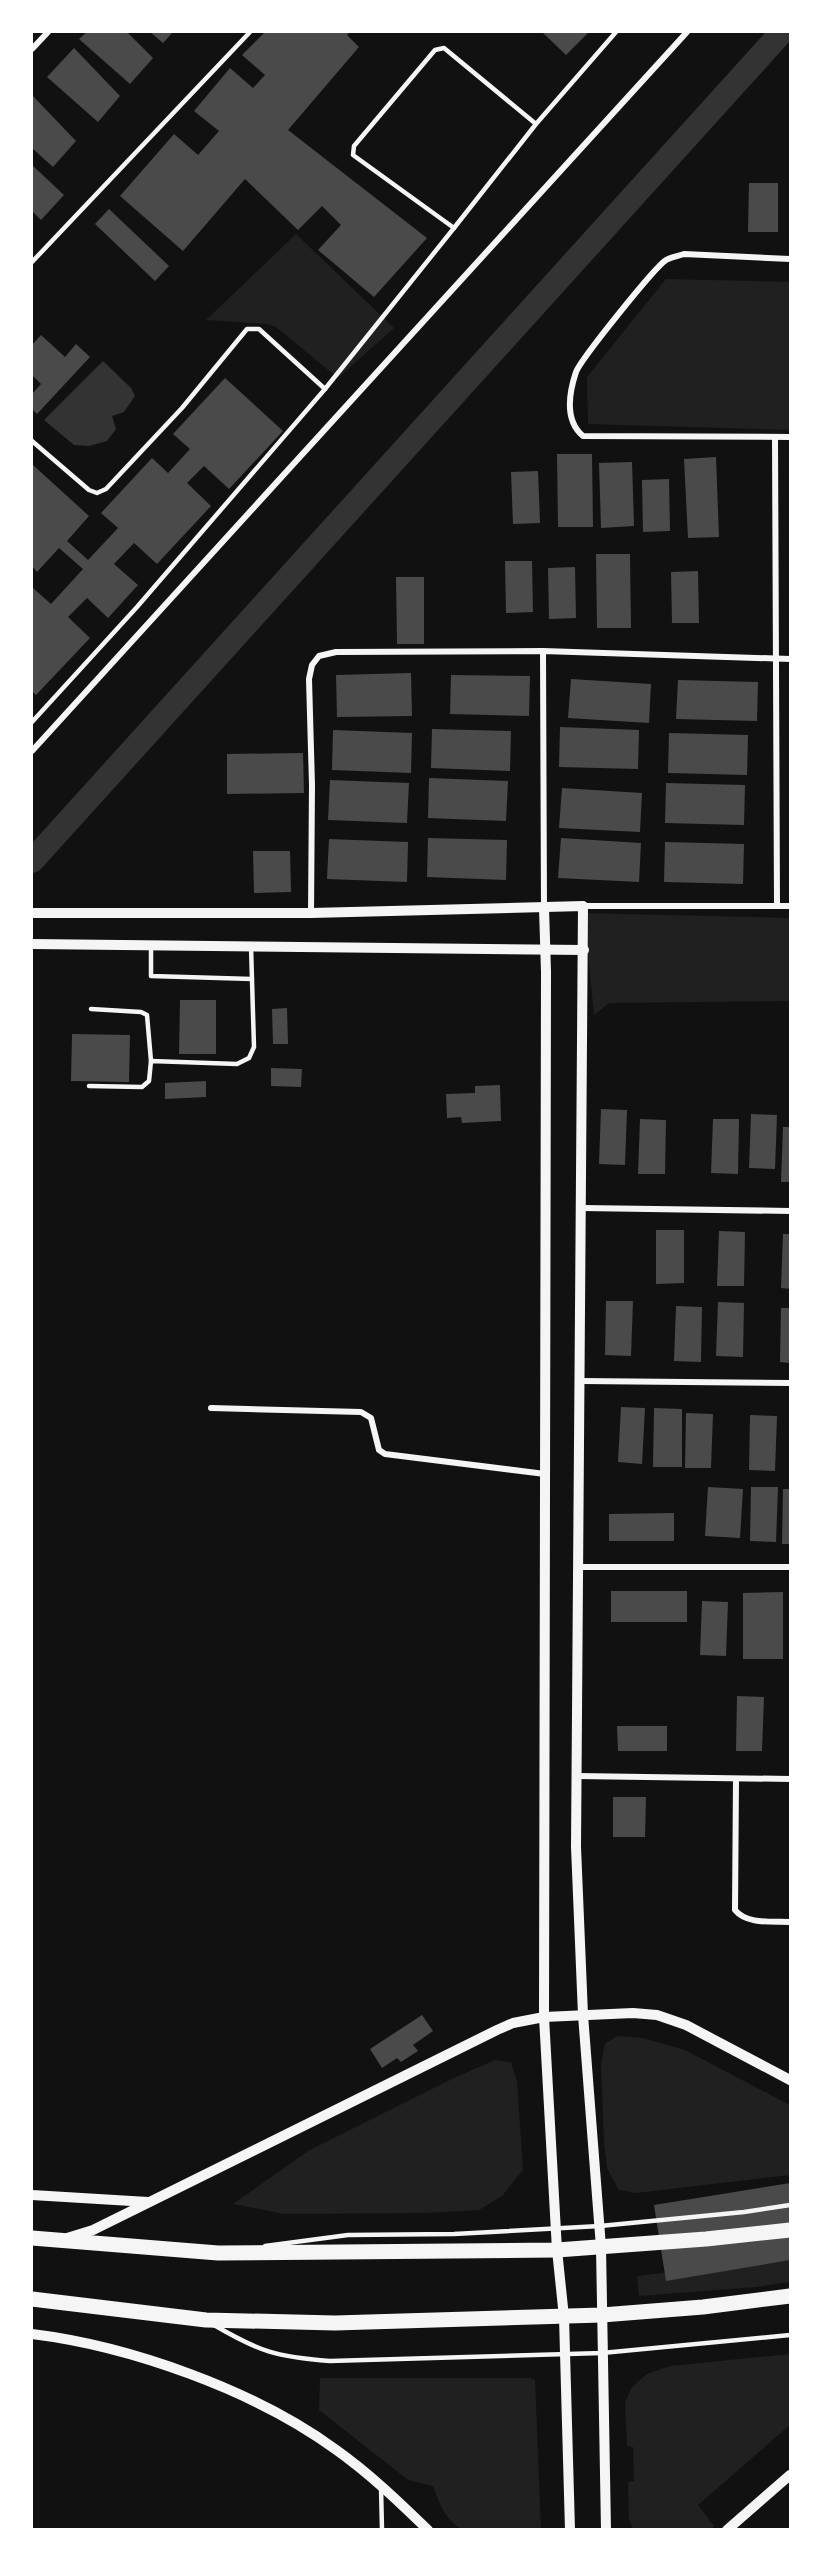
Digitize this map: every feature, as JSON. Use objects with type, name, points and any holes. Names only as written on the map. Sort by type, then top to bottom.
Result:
[{"type":"main road","points":[[32,2238],[218,2253],[557,2250],[790,2230]]},
{"type":"main road","points":[[32,2299],[206,2320],[334,2323],[602,2315],[703,2307],[790,2296]]},
{"type":"street","points":[[32,50],[48,32]]},
{"type":"street","points":[[32,751],[687,32]]},
{"type":"street","points":[[790,259],[684,254],[668,259],[651,275],[577,369],[569,400],[575,429],[583,436],[790,437]]},
{"type":"street","points":[[775,437],[777,905]]},
{"type":"street","points":[[543,651],[544,2017],[557,2250],[564,2317],[570,2529]]},
{"type":"street","points":[[311,912],[312,785],[309,679],[312,665],[319,656],[336,652],[543,651],[790,658]]},
{"type":"street","points":[[583,906],[576,1847],[583,2015],[601,2247],[606,2529]]},
{"type":"street","points":[[32,913],[311,912],[583,906],[790,906]]},
{"type":"street","points":[[32,944],[584,950]]},
{"type":"street","points":[[582,1208],[790,1211]]},
{"type":"street","points":[[581,1381],[790,1383]]},
{"type":"street","points":[[211,1408],[361,1412],[371,1418],[379,1450],[385,1454],[545,1474]]},
{"type":"street","points":[[579,1567],[790,1567]]},
{"type":"street","points":[[577,1776],[790,1779]]},
{"type":"street","points":[[736,1779],[735,1910],[741,1917],[790,1922]]},
{"type":"street","points":[[58,2241],[93,2230],[513,2023],[544,2017],[633,2013],[657,2015],[686,2025],[790,2080]]},
{"type":"street","points":[[32,2195],[149,2202]]},
{"type":"street","points":[[32,2334],[70,2339],[113,2349],[220,2386],[264,2407],[334,2448],[381,2485],[428,2529]]},
{"type":"street","points":[[727,2529],[790,2475]]},
{"type":"lane","points":[[32,262],[250,32]]},
{"type":"lane","points":[[32,722],[136,607],[325,389],[537,124],[616,32]]},
{"type":"lane","points":[[454,228],[357,160],[353,155],[354,146],[435,50],[440,48],[444,48],[537,124]]},
{"type":"lane","points":[[32,441],[89,490],[97,493],[106,489],[182,408],[247,329],[252,327],[259,329],[325,389]]},
{"type":"lane","points":[[151,945],[151,976],[252,979]]},
{"type":"lane","points":[[151,1061],[237,1064],[249,1058],[254,1047],[251,946]]},
{"type":"lane","points":[[89,1086],[142,1086],[149,1081],[151,1061],[147,1015],[141,1012],[91,1009]]},
{"type":"lane","points":[[218,2253],[348,2235],[454,2234],[557,2229],[744,2212],[790,2205]]},
{"type":"lane","points":[[206,2320],[248,2345],[270,2354],[330,2361],[602,2353],[790,2335]]},
{"type":"lane","points":[[381,2485],[382,2529]]},
{"type":"shaded area","points":[[296,234],[394,328],[338,378],[276,327],[267,324],[206,320]]},
{"type":"shaded area","points":[[666,279],[790,282],[790,430],[588,424],[587,377]]},
{"type":"shaded area","points":[[103,361],[131,388],[135,396],[124,412],[112,416],[116,429],[107,441],[89,446],[74,445],[44,420]]},
{"type":"shaded area","points":[[584,913],[790,918],[790,1001],[609,1003],[594,1015]]},
{"type":"shaded area","points":[[617,2036],[643,2038],[685,2050],[790,2105],[790,2175],[636,2193],[619,2190],[607,2168],[601,2064],[605,2044]]},
{"type":"shaded area","points":[[495,2060],[511,2062],[517,2081],[523,2170],[502,2196],[479,2210],[425,2213],[284,2214],[233,2204],[308,2151]]},
{"type":"shaded area","points":[[790,2258],[790,2282],[756,2287],[639,2296],[637,2276]]},
{"type":"shaded area","points":[[790,2354],[790,2425],[698,2505],[714,2526],[710,2530],[633,2529],[629,2520],[628,2482],[634,2481],[633,2447],[627,2446],[625,2402],[632,2387],[647,2374],[670,2366]]},
{"type":"shaded area","points":[[320,2378],[530,2378],[535,2380],[541,2529],[461,2529],[455,2525],[440,2505],[433,2486],[408,2480],[319,2410]]},
{"type":"building","points":[[87,32],[127,32],[153,58],[130,84],[79,39]]},
{"type":"building","points":[[150,32],[173,32],[163,43]]},
{"type":"building","points":[[265,32],[350,32],[347,35],[359,47],[288,130],[427,238],[374,297],[318,250],[341,225],[322,206],[298,230],[245,179],[183,251],[120,196],[174,134],[198,155],[219,131],[194,111],[230,68],[253,88],[265,75],[242,55]]},
{"type":"building","points":[[542,32],[589,32],[566,55]]},
{"type":"building","points":[[74,48],[120,96],[98,122],[47,77]]},
{"type":"building","points":[[32,95],[76,141],[53,167],[32,148]]},
{"type":"building","points":[[32,165],[64,195],[41,220],[32,211]]},
{"type":"building","points":[[749,183],[778,183],[778,232],[748,232]]},
{"type":"building","points":[[109,209],[169,266],[155,281],[95,224]]},
{"type":"building","points":[[41,335],[65,357],[76,344],[90,357],[37,414],[32,409],[32,394],[41,384],[32,375],[32,345]]},
{"type":"building","points":[[225,378],[283,431],[229,489],[204,466],[187,483],[211,506],[157,564],[134,543],[114,564],[138,585],[108,618],[87,598],[68,617],[90,638],[36,695],[32,691],[32,589],[51,604],[83,569],[59,548],[37,572],[32,566],[33,465],[89,516],[67,541],[88,560],[118,528],[101,513],[152,458],[168,473],[190,449],[173,434]]},
{"type":"building","points":[[557,454],[592,454],[593,527],[558,527]]},
{"type":"building","points":[[716,457],[719,537],[688,538],[684,459]]},
{"type":"building","points":[[632,462],[634,526],[601,528],[599,463]]},
{"type":"building","points":[[538,471],[540,523],[513,524],[511,472]]},
{"type":"building","points":[[669,479],[670,531],[643,532],[642,480]]},
{"type":"building","points":[[596,554],[630,554],[631,628],[597,628]]},
{"type":"building","points":[[505,561],[532,561],[533,612],[506,613]]},
{"type":"building","points":[[575,567],[576,618],[549,619],[548,568]]},
{"type":"building","points":[[698,571],[699,623],[672,623],[671,572]]},
{"type":"building","points":[[396,577],[424,577],[424,644],[397,644]]},
{"type":"building","points":[[411,673],[412,716],[337,717],[336,675]]},
{"type":"building","points":[[451,675],[530,676],[529,716],[450,714]]},
{"type":"building","points":[[571,679],[651,684],[649,723],[568,718]]},
{"type":"building","points":[[678,680],[758,682],[757,721],[676,719]]},
{"type":"building","points":[[560,727],[639,730],[638,769],[559,767]]},
{"type":"building","points":[[432,729],[511,731],[510,771],[431,768]]},
{"type":"building","points":[[333,730],[412,733],[411,773],[332,770]]},
{"type":"building","points":[[669,733],[748,735],[747,775],[668,773]]},
{"type":"building","points":[[303,753],[304,793],[227,794],[227,754]]},
{"type":"building","points":[[429,778],[508,781],[506,821],[428,818]]},
{"type":"building","points":[[330,780],[409,783],[407,823],[328,820]]},
{"type":"building","points":[[666,783],[745,785],[744,825],[665,823]]},
{"type":"building","points":[[562,788],[642,793],[640,832],[559,828]]},
{"type":"building","points":[[428,838],[507,840],[506,880],[427,877]]},
{"type":"building","points":[[561,838],[641,843],[639,882],[558,878]]},
{"type":"building","points":[[329,839],[408,842],[407,882],[327,879]]},
{"type":"building","points":[[665,842],[744,844],[743,884],[664,882]]},
{"type":"building","points":[[253,851],[290,851],[291,892],[254,893]]},
{"type":"building","points":[[180,1000],[216,1000],[216,1054],[179,1054]]},
{"type":"building","points":[[287,1008],[288,1044],[273,1044],[272,1009]]},
{"type":"building","points":[[72,1034],[130,1035],[129,1082],[71,1081]]},
{"type":"building","points":[[271,1068],[302,1069],[301,1087],[271,1086]]},
{"type":"building","points":[[206,1081],[206,1097],[165,1099],[165,1083]]},
{"type":"building","points":[[500,1085],[501,1121],[462,1123],[461,1117],[447,1118],[446,1094],[475,1093],[475,1086]]},
{"type":"building","points":[[601,1109],[627,1110],[625,1165],[599,1164]]},
{"type":"building","points":[[751,1114],[777,1115],[775,1169],[749,1168]]},
{"type":"building","points":[[640,1119],[666,1120],[665,1174],[638,1174]]},
{"type":"building","points":[[713,1119],[739,1119],[738,1174],[711,1173]]},
{"type":"building","points":[[783,1127],[790,1127],[790,1182],[781,1182]]},
{"type":"building","points":[[656,1230],[684,1230],[684,1283],[656,1284]]},
{"type":"building","points":[[719,1231],[745,1232],[744,1286],[717,1286]]},
{"type":"building","points":[[783,1234],[790,1234],[790,1289],[781,1288]]},
{"type":"building","points":[[606,1301],[633,1301],[631,1356],[605,1355]]},
{"type":"building","points":[[718,1302],[744,1303],[743,1357],[716,1356]]},
{"type":"building","points":[[676,1306],[702,1307],[701,1362],[674,1361]]},
{"type":"building","points":[[781,1308],[790,1308],[790,1363],[780,1362]]},
{"type":"building","points":[[621,1407],[645,1408],[642,1464],[618,1462]]},
{"type":"building","points":[[654,1408],[682,1409],[682,1467],[653,1467]]},
{"type":"building","points":[[686,1413],[713,1414],[711,1468],[685,1468]]},
{"type":"building","points":[[750,1415],[777,1416],[775,1471],[749,1470]]},
{"type":"building","points":[[708,1487],[743,1489],[740,1538],[705,1536]]},
{"type":"building","points":[[751,1487],[778,1487],[776,1542],[750,1541]]},
{"type":"building","points":[[783,1489],[790,1489],[790,1544],[782,1544]]},
{"type":"building","points":[[674,1513],[674,1541],[609,1541],[609,1514]]},
{"type":"building","points":[[611,1591],[687,1591],[687,1622],[611,1622]]},
{"type":"building","points":[[783,1592],[783,1659],[743,1659],[743,1593]]},
{"type":"building","points":[[702,1601],[728,1602],[726,1656],[700,1655]]},
{"type":"building","points":[[737,1696],[764,1697],[762,1751],[736,1751]]},
{"type":"building","points":[[617,1726],[667,1726],[667,1751],[618,1751]]},
{"type":"building","points":[[613,1797],[646,1797],[645,1837],[613,1837]]},
{"type":"building","points":[[422,2015],[433,2031],[413,2045],[418,2051],[401,2062],[397,2058],[382,2068],[370,2049]]},
{"type":"building","points":[[790,2183],[790,2260],[666,2281],[654,2205]]},
{"type":"waterway","points":[[32,861],[782,32]]}]
